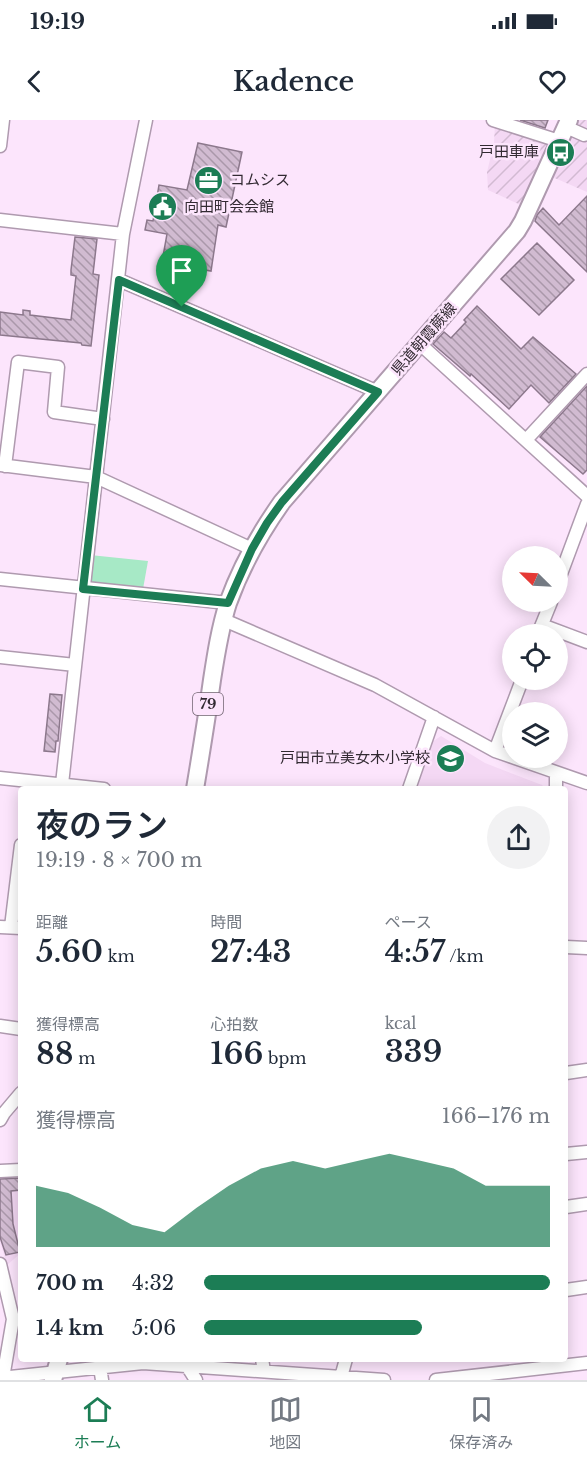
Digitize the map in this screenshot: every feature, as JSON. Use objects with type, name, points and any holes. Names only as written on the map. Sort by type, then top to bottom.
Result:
[{"type":"main road","name":"県道朝霞蕨線","points":[[195,786],[218,647],[228,603],[252,549],[282,502],[517,231],[562,135]]},
{"type":"street","points":[[0,146],[3,120]]},
{"type":"street","points":[[62,784],[123,234],[146,120]]},
{"type":"street","points":[[492,120],[562,135],[584,135]]},
{"type":"street","points":[[0,220],[123,234]]},
{"type":"street","points":[[119,280],[378,392]]},
{"type":"street","points":[[420,344],[587,496]]},
{"type":"street","points":[[103,419],[54,412],[58,367],[18,362],[3,465],[96,477],[252,549]]},
{"type":"street","points":[[526,440],[587,374]]},
{"type":"street","points":[[568,555],[587,504]]},
{"type":"street","points":[[0,579],[228,603]]},
{"type":"street","points":[[224,620],[375,685],[495,751],[587,783]]},
{"type":"street","points":[[568,637],[587,642]]},
{"type":"street","points":[[0,657],[75,665]]},
{"type":"street","points":[[495,751],[518,690]]},
{"type":"street","points":[[410,786],[434,717]]},
{"type":"street","points":[[556,774],[556,786]]},
{"type":"street","points":[[568,777],[587,776]]},
{"type":"street","points":[[0,778],[28,785],[72,786]]},
{"type":"street","points":[[11,927],[18,870]]},
{"type":"street","points":[[568,947],[587,948]]},
{"type":"street","points":[[0,1026],[18,1029]]},
{"type":"street","points":[[568,1073],[587,1070]]},
{"type":"street","points":[[0,1120],[18,1097]]},
{"type":"street","points":[[568,1154],[587,1152]]},
{"type":"street","points":[[0,1171],[18,1170]]},
{"type":"street","points":[[568,1207],[587,1204]]},
{"type":"street","points":[[0,1264],[13,1319],[2,1378],[56,1370],[101,1374],[140,1362]]},
{"type":"street","points":[[568,1290],[587,1287]]},
{"type":"street","points":[[7,1292],[18,1294]]},
{"type":"street","points":[[0,1321],[13,1319]]},
{"type":"street","points":[[152,1362],[187,1366],[263,1365],[342,1378],[384,1380]]},
{"type":"street","points":[[342,1378],[345,1362]]},
{"type":"street","points":[[436,1380],[587,1363]]},
{"type":"street","points":[[187,1366],[196,1380]]},
{"type":"shaded area","points":[[578,120],[587,120],[587,192],[550,176]]},
{"type":"shaded area","points":[[495,124],[550,145],[523,206],[488,190],[487,172],[494,143]]},
{"type":"shaded area","name":"戸田市立美女木小学校","points":[[441,736],[485,763],[543,786],[414,786],[432,742]]},
{"type":"shaded area","points":[[18,1174],[18,1256],[7,1265],[0,1241],[0,1176]]},
{"type":"green space","points":[[90,555],[148,561],[143,589],[87,582]]},
{"type":"building","points":[[520,120],[548,120],[545,128]]},
{"type":"building","points":[[198,143],[242,152],[226,227],[218,225],[211,271],[162,262],[167,234],[145,230],[147,220],[153,221],[159,185],[187,190]]},
{"type":"building","points":[[587,196],[587,272],[535,221],[543,208],[559,225]]},
{"type":"building","points":[[75,237],[97,239],[93,274],[99,275],[91,346],[0,335],[0,312],[23,315],[23,310],[30,311],[30,315],[71,320],[76,276],[71,275]]},
{"type":"building","points":[[537,243],[574,280],[539,315],[501,279]]},
{"type":"building","points":[[477,306],[521,349],[533,337],[576,374],[549,403],[531,385],[509,409],[471,374],[470,376],[433,344],[444,332],[451,338]]},
{"type":"building","points":[[587,386],[587,470],[583,474],[540,437]]},
{"type":"building","points":[[50,694],[62,695],[55,752],[44,751]]},
{"type":"building","points":[[18,1178],[18,1190],[11,1191],[18,1252],[6,1255],[0,1237],[0,1179]]},
{"type":"place","name":"戸田車庫","points":[[560,152]]},
{"type":"place","name":"コムシス","points":[[209,180]]},
{"type":"place","name":"向田町会会館","points":[[163,207]]},
{"type":"place","name":"戸田市立美女木小学校","points":[[451,758]]},
{"type":"route","points":[[119,280],[182,307],[378,392],[282,502],[267,523],[252,549],[228,603],[83,589],[119,280]]}]
